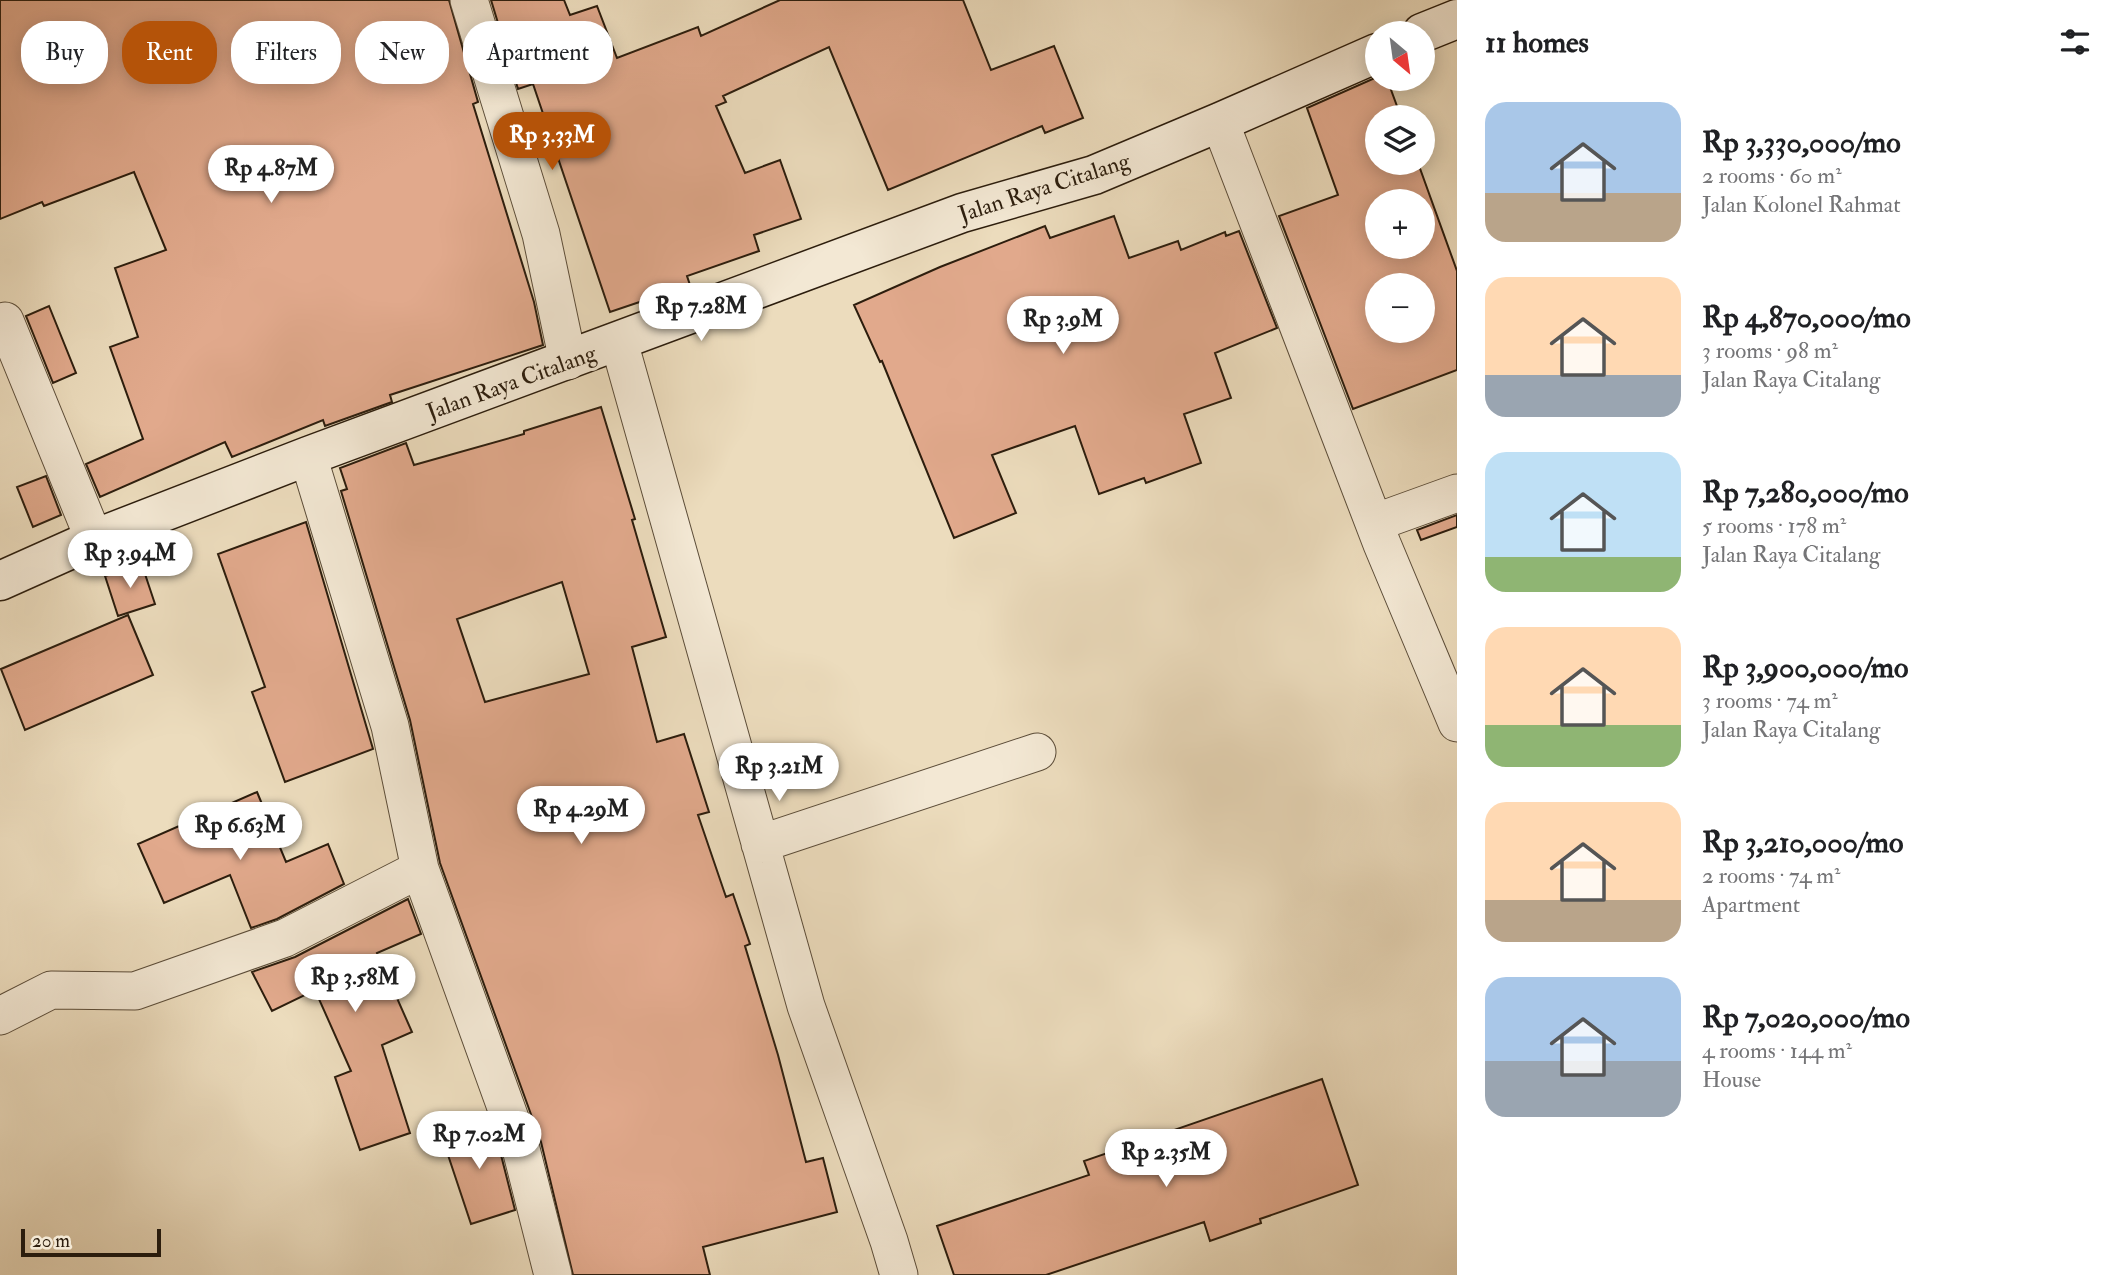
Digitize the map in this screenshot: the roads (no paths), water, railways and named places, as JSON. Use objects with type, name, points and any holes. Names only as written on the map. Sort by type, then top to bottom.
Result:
[{"type":"street","points":[[470,0],[541,234],[568,361]]},
{"type":"street","points":[[1435,28],[1457,19]]},
{"type":"street","name":"Jalan Raya Citalang","points":[[0,581],[94,539],[308,456],[962,213],[1094,175],[1365,58]]},
{"type":"street","points":[[1220,122],[1374,523],[1457,722]]},
{"type":"street","points":[[5,321],[94,539]]},
{"type":"street","points":[[619,342],[806,1006],[899,1275]]},
{"type":"street","points":[[308,456],[390,726],[421,869],[521,1149],[553,1275]]},
{"type":"street","points":[[1374,523],[1457,493]]},
{"type":"street","points":[[760,844],[1037,752]]},
{"type":"street","points":[[0,1016],[51,990],[135,991],[148,987],[285,938],[421,869]]}]
